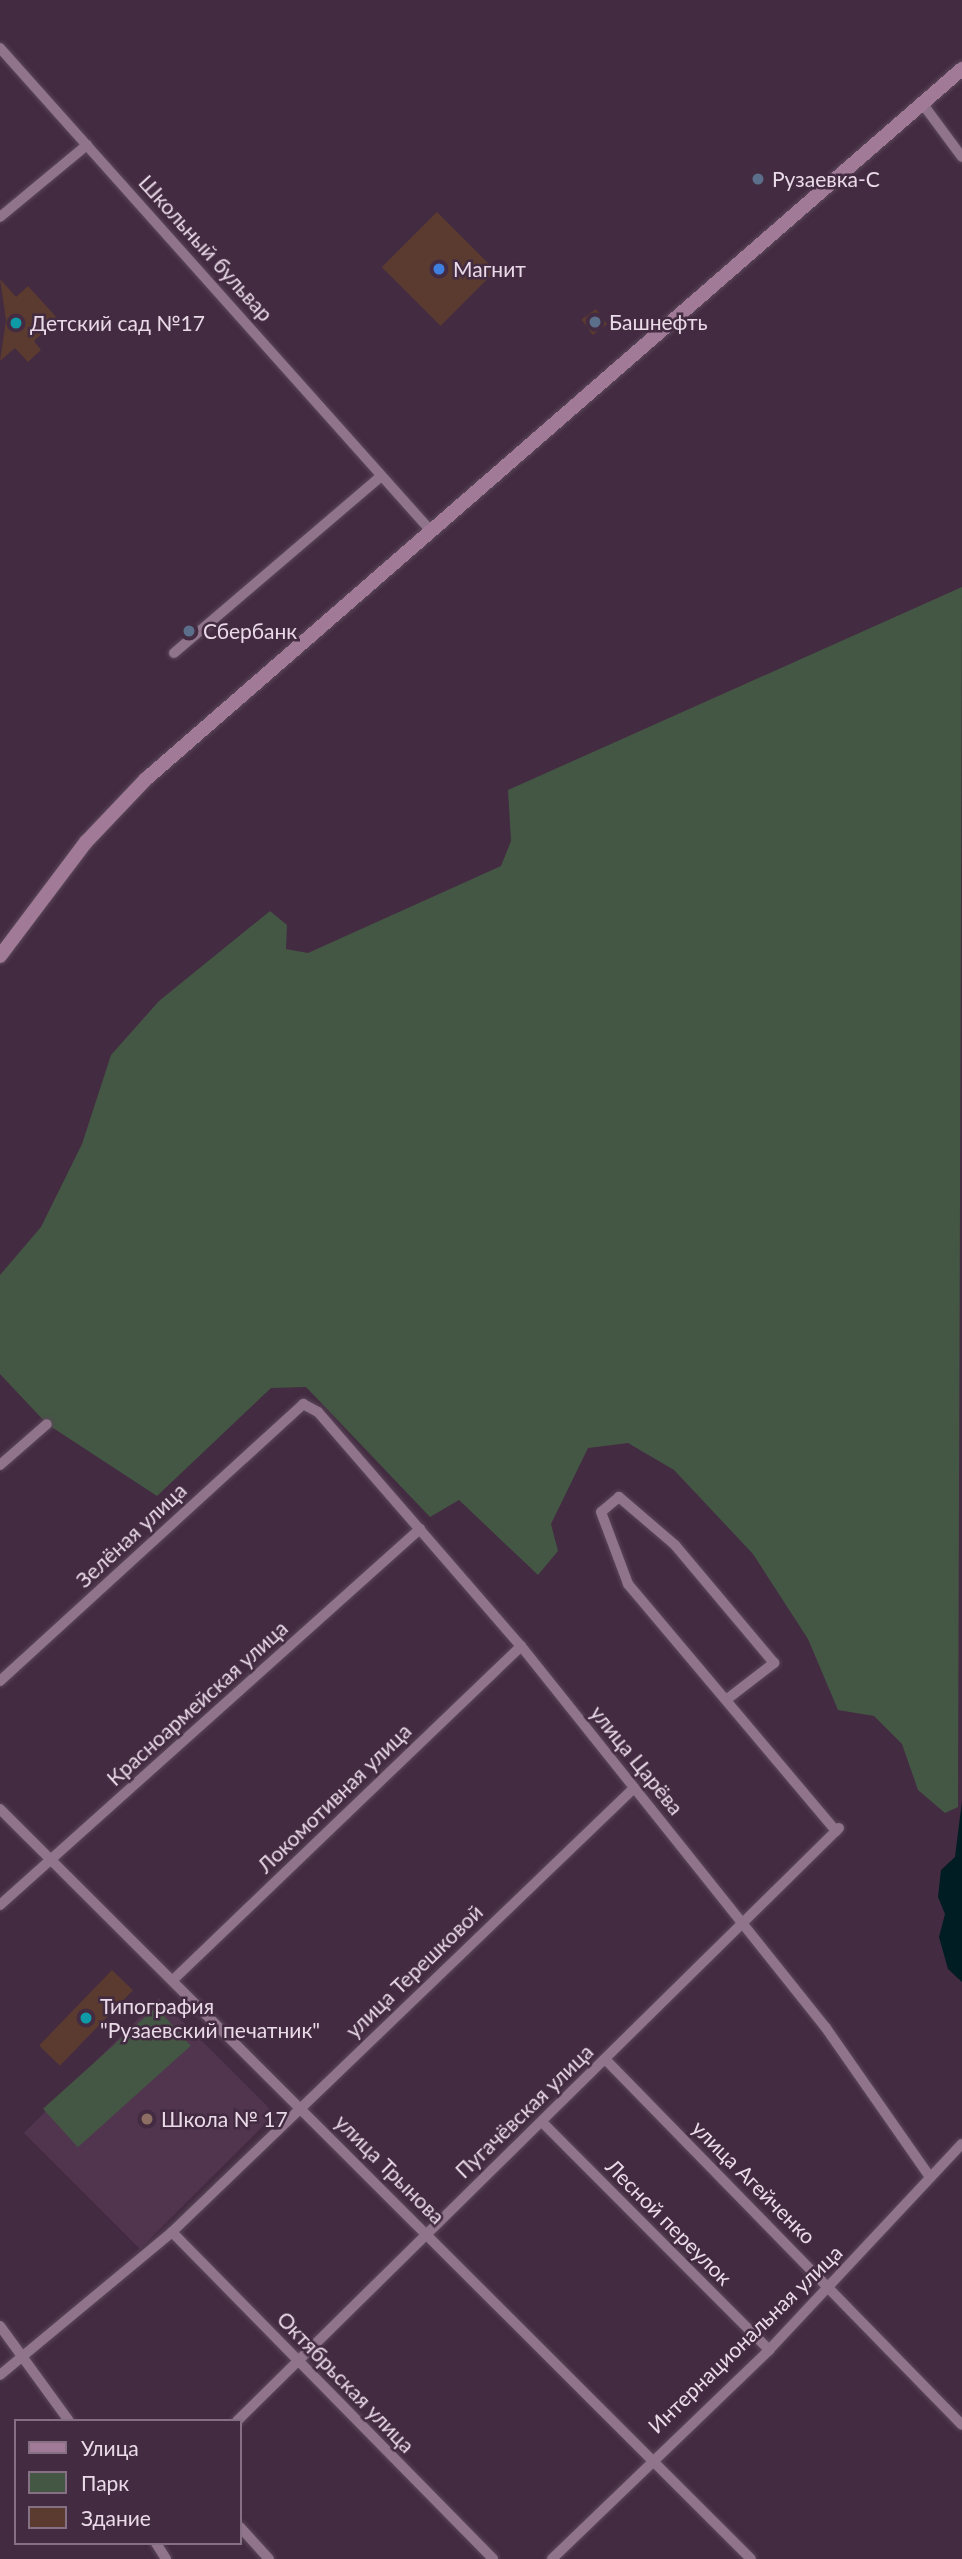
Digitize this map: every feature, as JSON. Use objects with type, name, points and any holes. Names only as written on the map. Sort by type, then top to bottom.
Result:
[{"type":"main road","points":[[0,956],[86,842],[146,779],[962,69]]},
{"type":"street","name":"Школьный бульвар","points":[[0,48],[430,530]]},
{"type":"street","points":[[922,103],[962,157]]},
{"type":"street","points":[[0,217],[87,145]]},
{"type":"street","points":[[174,653],[381,476]]},
{"type":"street","name":"улица Царёва","points":[[287,1417],[303,1404],[318,1412],[521,1646],[746,1924],[930,2177]]},
{"type":"street","name":"Зелёная улица","points":[[0,1681],[287,1417]]},
{"type":"street","points":[[0,1465],[47,1424]]},
{"type":"street","points":[[619,1497],[675,1545],[774,1663],[726,1700],[628,1584],[601,1512],[619,1497]]},
{"type":"street","name":"Красноармейская улица","points":[[0,1905],[419,1529]]},
{"type":"street","name":"Локомотивная улица","points":[[174,1979],[521,1646]]},
{"type":"street","name":"Пугачёвская улица","points":[[239,2419],[296,2358],[746,1924],[838,1830],[726,1700]]},
{"type":"street","name":"улица Терешковой","points":[[0,2375],[172,2232],[300,2106],[634,1788]]},
{"type":"street","name":"улица Трынова","points":[[0,1809],[174,1979],[751,2559]]},
{"type":"street","name":"улица Агейченко","points":[[605,2059],[831,2286],[962,2425]]},
{"type":"street","name":"Лесной переулок","points":[[542,2122],[769,2350]]},
{"type":"street","name":"Интернациональная улица","points":[[552,2559],[651,2458],[769,2350],[962,2144]]},
{"type":"street","name":"Октябрьская улица","points":[[172,2232],[493,2559]]},
{"type":"street","points":[[0,2326],[68,2419]]},
{"type":"street","points":[[242,2529],[269,2559]]},
{"type":"shaded area","name":"Школа № 17","points":[[159,1998],[275,2114],[140,2249],[24,2133]]},
{"type":"green space","points":[[962,587],[958,1807],[945,1813],[918,1790],[902,1744],[874,1716],[838,1710],[808,1639],[753,1554],[674,1470],[628,1443],[588,1448],[551,1524],[558,1551],[538,1575],[459,1500],[430,1517],[306,1387],[271,1388],[157,1496],[47,1424],[0,1374],[0,1275],[41,1227],[82,1144],[111,1055],[159,1001],[270,911],[287,925],[286,949],[308,953],[501,866],[511,841],[508,790]]},
{"type":"green space","points":[[156,2007],[191,2046],[78,2147],[43,2109]]},
{"type":"water","points":[[962,1801],[962,1982],[948,1969],[939,1937],[945,1914],[938,1897],[941,1870],[955,1857]]},
{"type":"building","name":"Магнит","points":[[437,212],[496,271],[441,326],[382,267]]},
{"type":"building","name":"Детский сад №17","points":[[0,279],[16,297],[28,286],[58,319],[34,341],[41,350],[28,362],[15,348],[0,361],[6,320]]},
{"type":"building","name":"Башнефть","points":[[596,309],[607,324],[593,335],[581,320]]},
{"type":"building","name":"Типография \"Рузаевский печатник\"","points":[[112,1970],[133,1990],[60,2066],[39,2046]]},
{"type":"place","name":"Рузаевка-С","points":[[758,179]]},
{"type":"place","name":"Магнит","points":[[439,269]]},
{"type":"place","name":"Башнефть","points":[[595,322]]},
{"type":"place","name":"Детский сад №17","points":[[16,323]]},
{"type":"place","name":"Сбербанк","points":[[189,631]]},
{"type":"place","name":"Типография \"Рузаевский печатник\"","points":[[86,2018]]},
{"type":"place","name":"Школа № 17","points":[[147,2119]]}]
